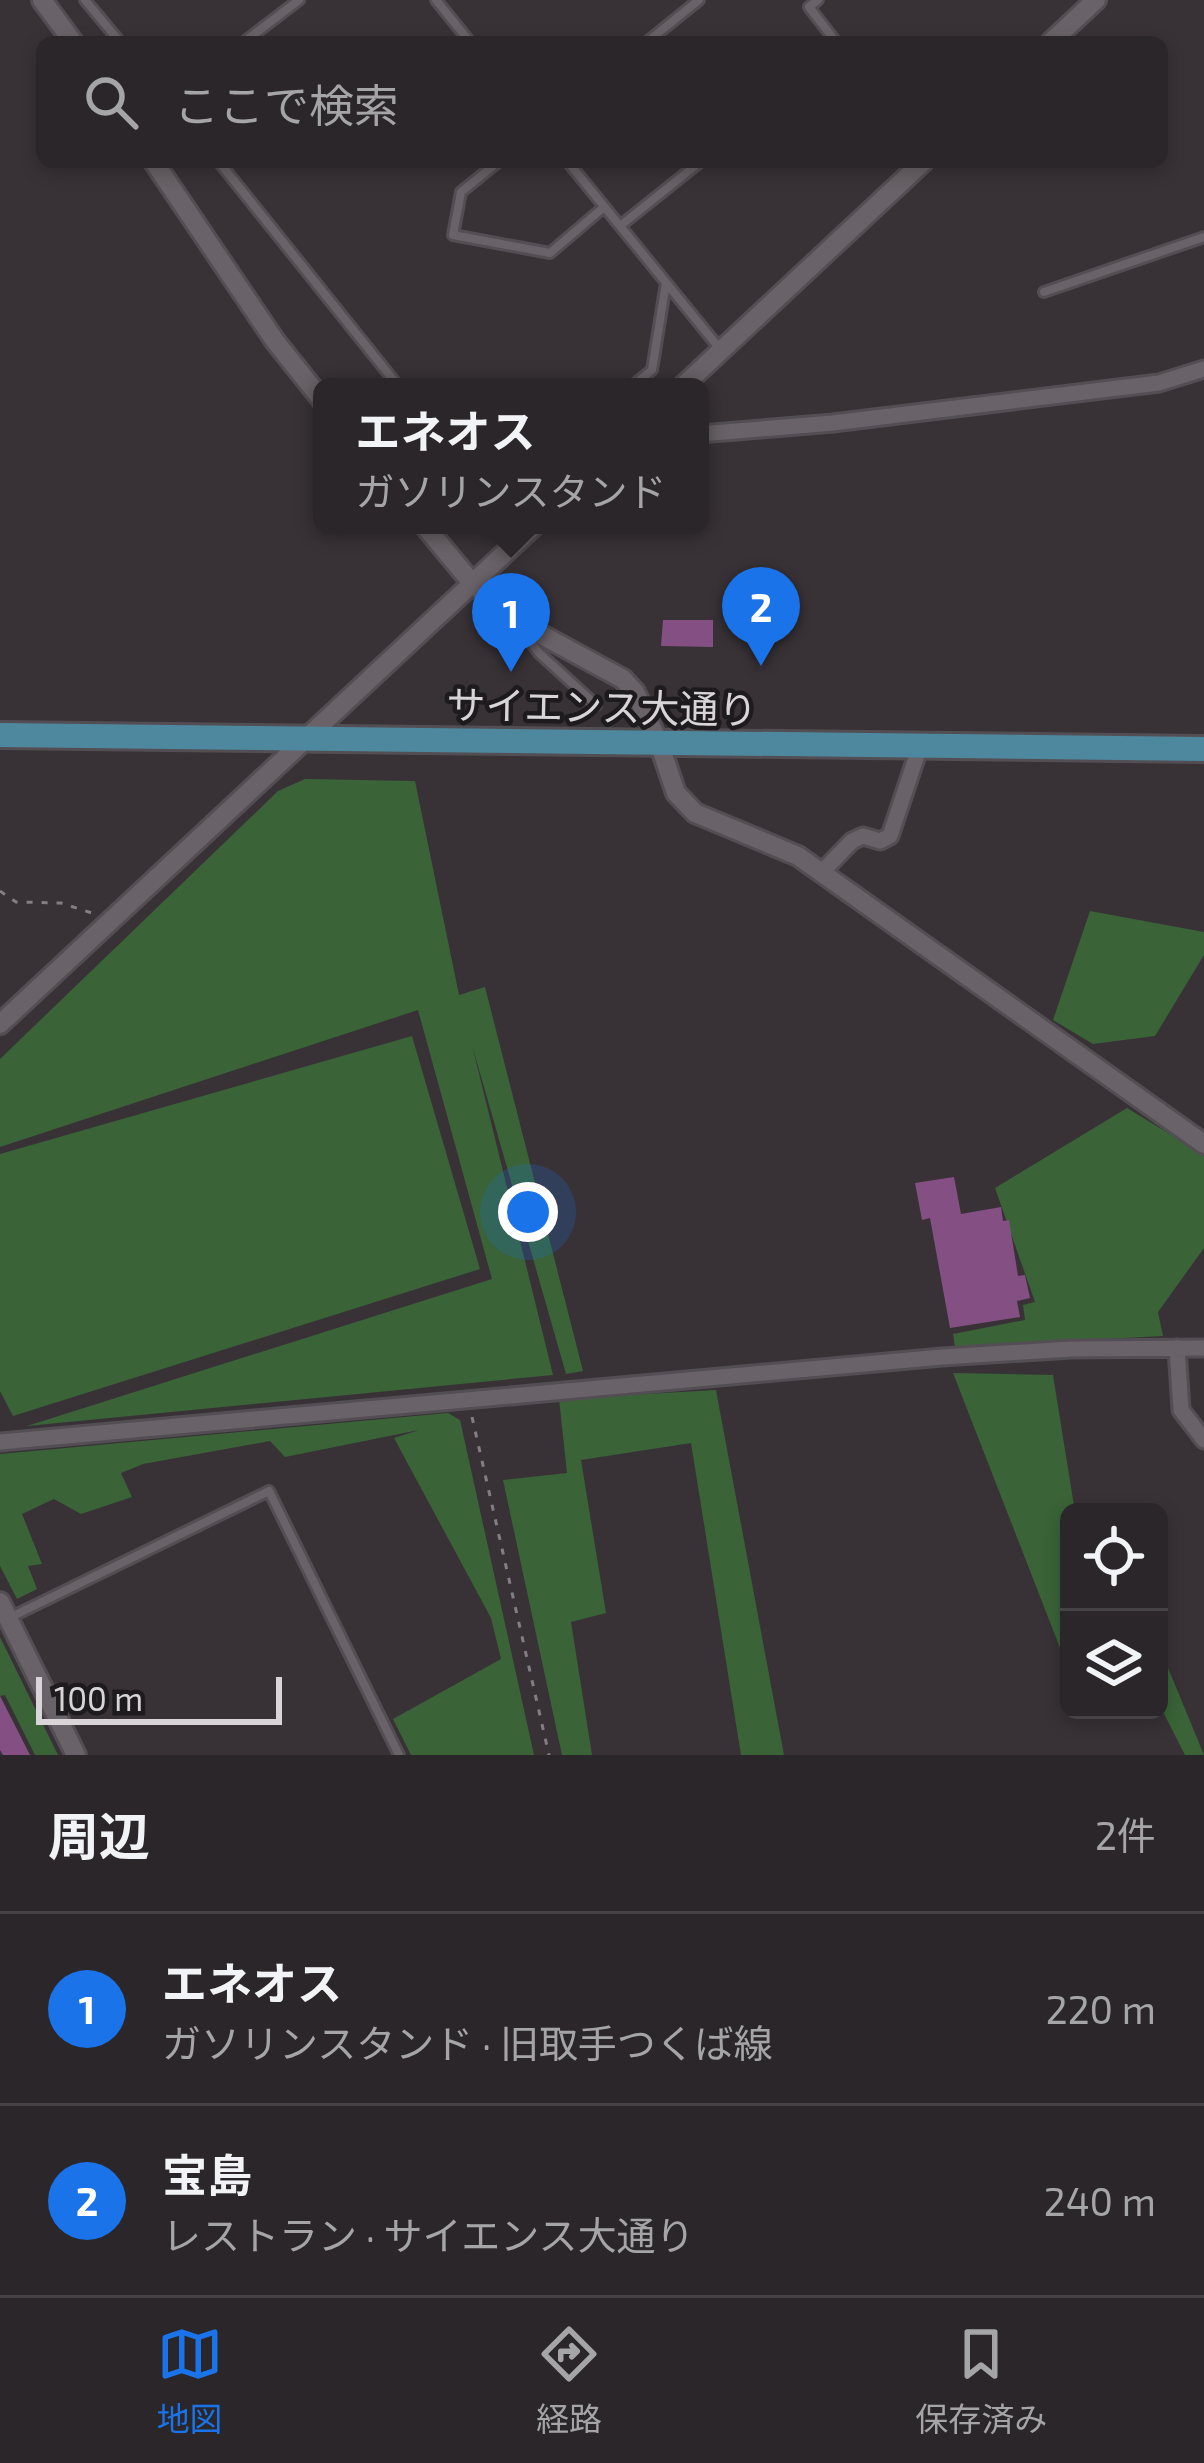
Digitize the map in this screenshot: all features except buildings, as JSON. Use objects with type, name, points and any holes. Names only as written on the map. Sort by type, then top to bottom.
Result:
[{"type":"main road","name":"サイエンス大通り","points":[[0,735],[1204,749]]},
{"type":"street","points":[[42,0],[69,36]]},
{"type":"street","points":[[1057,36],[1096,0]]},
{"type":"street","points":[[158,168],[275,341],[313,389]]},
{"type":"street","points":[[691,378],[917,168]]},
{"type":"street","points":[[709,433],[1159,383],[1204,369]]},
{"type":"street","points":[[431,534],[472,583],[514,620],[623,679],[659,743],[680,801],[695,813],[798,856],[1204,1144]]},
{"type":"street","points":[[0,1024],[525,534]]},
{"type":"street","points":[[820,873],[852,841],[863,836],[880,841],[890,836],[920,746]]},
{"type":"street","points":[[1177,1348],[1181,1410],[1204,1440]]},
{"type":"street","points":[[0,1442],[964,1355],[1204,1348]]},
{"type":"street","points":[[4,1611],[76,1755]]},
{"type":"lane","points":[[85,0],[115,36]]},
{"type":"lane","points":[[252,36],[299,0]]},
{"type":"lane","points":[[436,0],[465,36]]},
{"type":"lane","points":[[654,36],[699,0]]},
{"type":"lane","points":[[818,0],[809,7],[831,36]]},
{"type":"lane","points":[[224,168],[392,378]]},
{"type":"lane","points":[[491,168],[461,192],[453,235],[550,253],[604,207]]},
{"type":"lane","points":[[573,168],[721,350]]},
{"type":"lane","points":[[620,226],[692,168]]},
{"type":"lane","points":[[1044,292],[1204,237]]},
{"type":"lane","points":[[642,378],[652,370],[666,283]]},
{"type":"lane","points":[[514,620],[539,653],[596,705]]},
{"type":"lane","points":[[4,1611],[269,1491],[399,1755]]},
{"type":"path","points":[[0,891],[16,902],[62,903],[113,920]]},
{"type":"path","points":[[467,1398],[549,1755]]},
{"type":"green space","points":[[305,779],[415,781],[459,995],[485,987],[583,1371],[566,1374],[472,1045],[553,1375],[27,1426],[492,1279],[418,1010],[0,1147],[0,1059],[278,791]]},
{"type":"green space","points":[[1090,911],[1204,932],[1204,955],[1155,1036],[1093,1044],[1053,1020]]},
{"type":"green space","points":[[412,1036],[480,1269],[13,1416],[0,1391],[0,1154]]},
{"type":"green space","points":[[1127,1108],[1204,1155],[1204,1248],[1158,1312],[1163,1336],[955,1347],[953,1334],[1025,1320],[1023,1305],[1035,1302],[995,1188]]},
{"type":"green space","points":[[953,1373],[1053,1375],[1074,1503],[1060,1503],[1060,1648]]},
{"type":"green space","points":[[716,1390],[784,1755],[741,1755],[691,1443],[581,1460],[606,1613],[571,1622],[592,1755],[562,1755],[503,1480],[567,1473],[559,1399]]},
{"type":"green space","points":[[448,1413],[460,1420],[534,1755],[411,1755],[393,1719],[501,1659],[491,1618],[394,1438],[419,1430],[285,1457],[270,1441],[143,1464],[121,1473],[132,1497],[81,1514],[54,1499],[22,1514],[42,1564],[28,1566],[37,1589],[17,1599],[0,1566],[0,1454]]},
{"type":"green space","points":[[0,1637],[58,1755],[35,1755],[5,1695],[0,1696]]},
{"type":"green space","points":[[1168,1668],[1204,1755],[1185,1755],[1167,1719]]},
{"type":"place","name":"宝島","points":[[761,666]]},
{"type":"place","name":"エネオス","points":[[511,672]]}]
